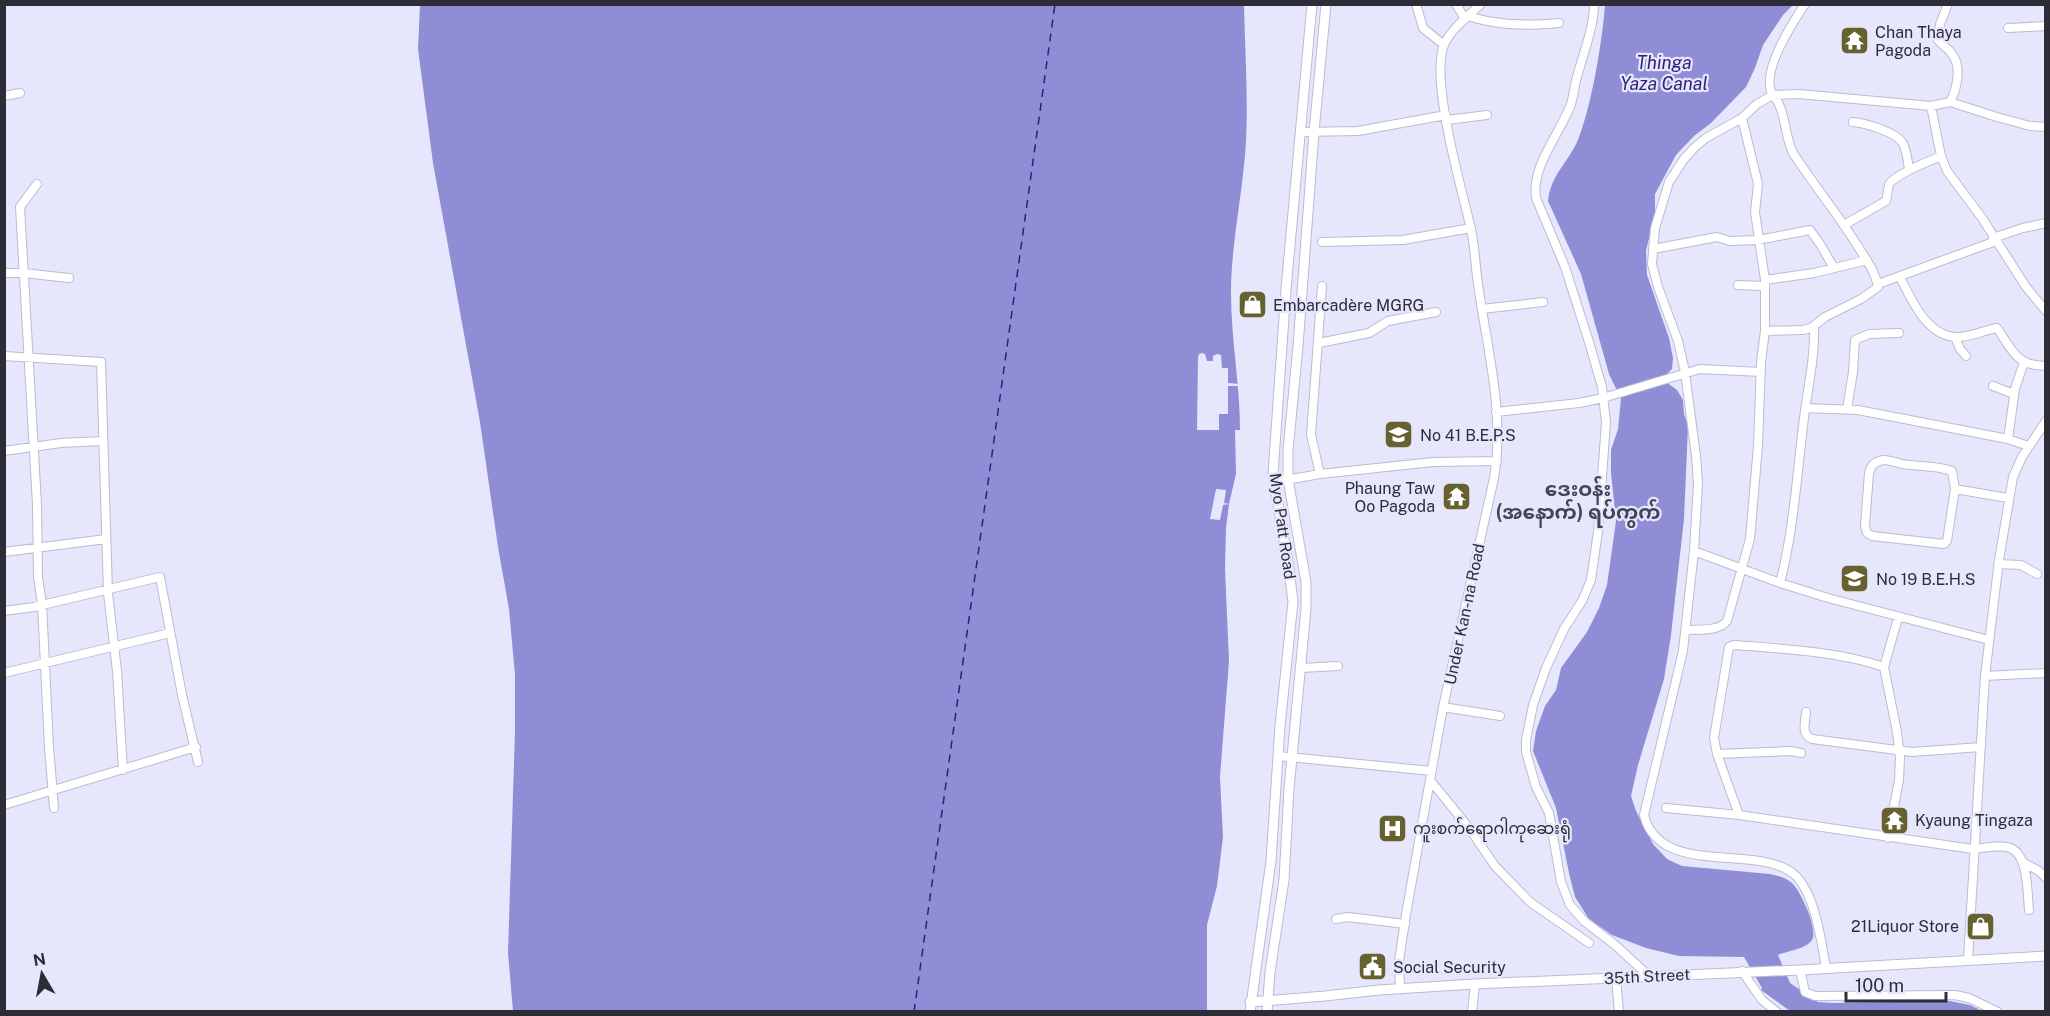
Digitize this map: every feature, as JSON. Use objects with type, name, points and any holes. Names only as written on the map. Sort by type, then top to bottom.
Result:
[{"type":"main road","name":"Myo Patt Road","points":[[1250,1007],[1271,861],[1293,592],[1274,465],[1286,289],[1312,4]]},
{"type":"main road","name":"Myo Patt Road","points":[[1267,1006],[1284,880],[1306,592],[1288,479],[1290,422],[1326,4]]},
{"type":"main road","points":[[1286,289],[1302,289]]},
{"type":"main road","points":[[1293,592],[1306,592]]},
{"type":"main road","name":"35th Street","points":[[1250,1007],[1400,989],[1475,984],[1800,970],[2046,956]]},
{"type":"street","points":[[1416,4],[1423,28],[1444,45],[1481,4]]},
{"type":"street","points":[[1456,4],[1466,18],[1486,22],[1537,25],[1559,23]]},
{"type":"street","points":[[1594,4],[1592,22],[1571,103],[1539,169],[1534,190],[1565,267],[1606,397],[1606,433],[1594,567],[1587,591],[1564,629],[1546,668],[1533,705],[1526,752],[1536,787],[1549,813],[1561,882],[1570,905],[1584,921],[1614,944],[1649,976]]},
{"type":"street","points":[[1805,4],[1782,40],[1769,84],[1779,103],[1793,153],[1844,225],[1876,277],[1878,285]]},
{"type":"street","points":[[1948,4],[1940,24],[1938,39],[1956,61],[1957,83],[1950,102]]},
{"type":"street","points":[[2008,28],[2046,26]]},
{"type":"street","name":"Under Kan-na Road","points":[[1400,989],[1400,961],[1405,924],[1443,707],[1497,461],[1496,388],[1471,228],[1446,118],[1441,69],[1444,45]]},
{"type":"street","points":[[4,96],[20,93]]},
{"type":"street","points":[[1826,968],[1815,915],[1796,876],[1772,864],[1718,858],[1671,848],[1658,840],[1647,825],[1644,815],[1683,651],[1694,551],[1698,484],[1696,456],[1681,374],[1678,340],[1654,274],[1655,228],[1664,195],[1676,170],[1695,147],[1742,118],[1757,104],[1773,95],[1787,93],[1930,106],[1950,102],[2030,126],[2046,127]]},
{"type":"street","points":[[1930,106],[1941,156],[1951,178],[1982,218],[2026,287],[2046,311]]},
{"type":"street","points":[[1301,132],[1358,131],[1487,114]]},
{"type":"street","points":[[1686,630],[1723,627],[1727,621],[1751,529],[1765,331],[1765,283],[1755,212],[1758,184],[1742,118]]},
{"type":"street","points":[[1853,122],[1866,123],[1898,138],[1903,143],[1909,171]]},
{"type":"street","points":[[1844,225],[1886,201],[1889,184],[1909,171],[1941,156]]},
{"type":"street","points":[[37,184],[20,207],[38,578],[42,604],[54,808]]},
{"type":"street","points":[[1765,331],[1803,330],[1814,326],[1825,317],[1861,299],[1878,285],[2023,228],[2046,223]]},
{"type":"street","points":[[1322,242],[1403,240],[1471,228]]},
{"type":"street","points":[[1653,249],[1717,237],[1730,241],[1758,240],[1810,230],[1834,268]]},
{"type":"street","points":[[1738,285],[1765,283],[1866,260]]},
{"type":"street","points":[[4,273],[69,278]]},
{"type":"street","points":[[1899,278],[1912,302],[1927,322],[1941,333],[1964,337],[1997,328],[2024,362],[2029,365],[2046,366]]},
{"type":"street","points":[[1320,474],[1311,435],[1322,286]]},
{"type":"street","points":[[1482,309],[1543,302]]},
{"type":"street","points":[[1318,343],[1369,333],[1388,321],[1436,312]]},
{"type":"street","points":[[1780,583],[1788,546],[1805,408],[1815,354],[1814,326]]},
{"type":"street","points":[[1847,409],[1855,340],[1869,334],[1899,333]]},
{"type":"street","points":[[1955,337],[1966,356]]},
{"type":"street","points":[[4,356],[101,363],[108,588],[123,770]]},
{"type":"street","points":[[2008,439],[2014,394],[2024,362]]},
{"type":"street","points":[[1496,412],[1579,403],[1700,369],[1761,372]]},
{"type":"street","points":[[1993,386],[2014,394]]},
{"type":"street","points":[[1805,408],[1847,409],[2008,439],[2028,446]]},
{"type":"street","points":[[1968,960],[1985,676],[1998,564],[2008,498],[2017,467],[2028,446],[2046,421]]},
{"type":"street","points":[[4,451],[61,443],[103,441]]},
{"type":"street","points":[[1892,460],[1902,464],[1941,467],[1952,471],[1955,489],[1947,541],[1944,543],[1872,536],[1867,533],[1865,526],[1869,473],[1875,462],[1892,460]]},
{"type":"street","points":[[1275,482],[1320,474],[1433,462],[1497,461]]},
{"type":"street","points":[[1955,489],[2008,498]]},
{"type":"street","points":[[4,552],[106,539]]},
{"type":"street","points":[[1694,551],[1780,583],[1898,618],[1989,640]]},
{"type":"street","points":[[1998,564],[2021,565],[2037,574]]},
{"type":"street","points":[[4,611],[160,577],[182,694],[198,762]]},
{"type":"street","points":[[1888,838],[1899,780],[1899,750],[1884,667],[1898,618]]},
{"type":"street","points":[[4,673],[171,633]]},
{"type":"street","points":[[1739,814],[1717,754],[1714,738],[1727,653],[1731,645],[1798,650],[1884,667]]},
{"type":"street","points":[[1301,668],[1338,666]]},
{"type":"street","points":[[1985,676],[2046,673]]},
{"type":"street","points":[[1443,707],[1500,716]]},
{"type":"street","points":[[1806,712],[1804,733],[1806,737],[1812,739],[1934,752],[1981,747]]},
{"type":"street","points":[[4,805],[195,747]]},
{"type":"street","points":[[1717,754],[1791,751],[1801,753]]},
{"type":"street","points":[[1278,756],[1432,771]]},
{"type":"street","points":[[1430,780],[1469,828],[1495,866],[1530,902],[1589,943]]},
{"type":"street","points":[[1666,808],[1739,814],[1973,849],[2007,847],[2020,855],[2024,863],[2029,910]]},
{"type":"street","points":[[2024,863],[2046,878]]},
{"type":"street","points":[[1336,919],[1348,917],[1405,924]]},
{"type":"street","points":[[1800,970],[1805,992],[1815,996],[1955,995],[1969,998],[1998,1011]]},
{"type":"street","points":[[1745,971],[1762,1000],[1777,1011]]},
{"type":"street","points":[[1616,978],[1619,1011]]},
{"type":"street","points":[[1473,1011],[1475,984]]},
{"type":"water","points":[[420,5],[1244,5],[1246,137],[1231,293],[1240,430],[1235,430],[1236,474],[1226,528],[1225,569],[1229,661],[1220,777],[1223,837],[1217,886],[1207,925],[1207,1011],[513,1011],[508,953],[515,675],[509,609],[480,422],[433,163],[418,49]]},
{"type":"water","name":"Thinga Yaza Canal","points":[[1605,5],[1793,5],[1783,15],[1763,45],[1746,87],[1676,155],[1655,194],[1655,212],[1646,251],[1647,275],[1669,338],[1673,358],[1672,369],[1665,376],[1666,382],[1677,390],[1683,400],[1688,426],[1684,519],[1671,635],[1664,679],[1631,796],[1636,811],[1653,844],[1667,859],[1682,866],[1770,874],[1792,883],[1808,910],[1813,935],[1812,940],[1805,946],[1778,955],[1790,983],[1818,1002],[1950,1001],[1970,1005],[1982,1011],[1790,1011],[1761,990],[1762,988],[1744,957],[1679,956],[1646,948],[1612,935],[1589,919],[1575,897],[1556,808],[1533,751],[1536,731],[1545,706],[1556,690],[1561,668],[1587,632],[1607,585],[1616,521],[1611,450],[1618,429],[1621,399],[1609,374],[1581,274],[1548,201],[1556,176],[1578,140],[1588,109],[1596,73]]},
{"type":"pier","points":[[1202,353],[1205,354],[1207,361],[1213,361],[1213,356],[1217,354],[1221,355],[1222,368],[1228,368],[1228,383],[1239,384],[1239,386],[1228,386],[1228,414],[1219,414],[1219,430],[1197,430],[1198,358]]},
{"type":"pier","points":[[1216,489],[1226,490],[1224,503],[1229,504],[1223,505],[1220,520],[1210,519]]},
{"type":"ferry route","points":[[914,1012],[1055,4]]},
{"type":"place","name":"Chan Thaya Pagoda","points":[[1854,41]]},
{"type":"place","name":"Embarcadère MGRG","points":[[1252,305]]},
{"type":"place","name":"No 41 B.E.P.S","points":[[1399,435]]},
{"type":"place","name":"Phaung Taw Oo Pagoda","points":[[1456,497]]},
{"type":"place","name":"No 19 B.E.H.S","points":[[1855,579]]},
{"type":"place","name":"Kyaung Tingaza","points":[[1894,820]]},
{"type":"place","name":"ကူးစက်ရောဂါကုဆေးရုံ","points":[[1392,828]]},
{"type":"place","name":"21Liquor Store","points":[[1980,926]]},
{"type":"place","name":"Social Security","points":[[1372,967]]},
{"type":"district","name":"ဒေးဝန်း (အနောက်) ရပ်ကွက်","points":[[1578,500]]}]
